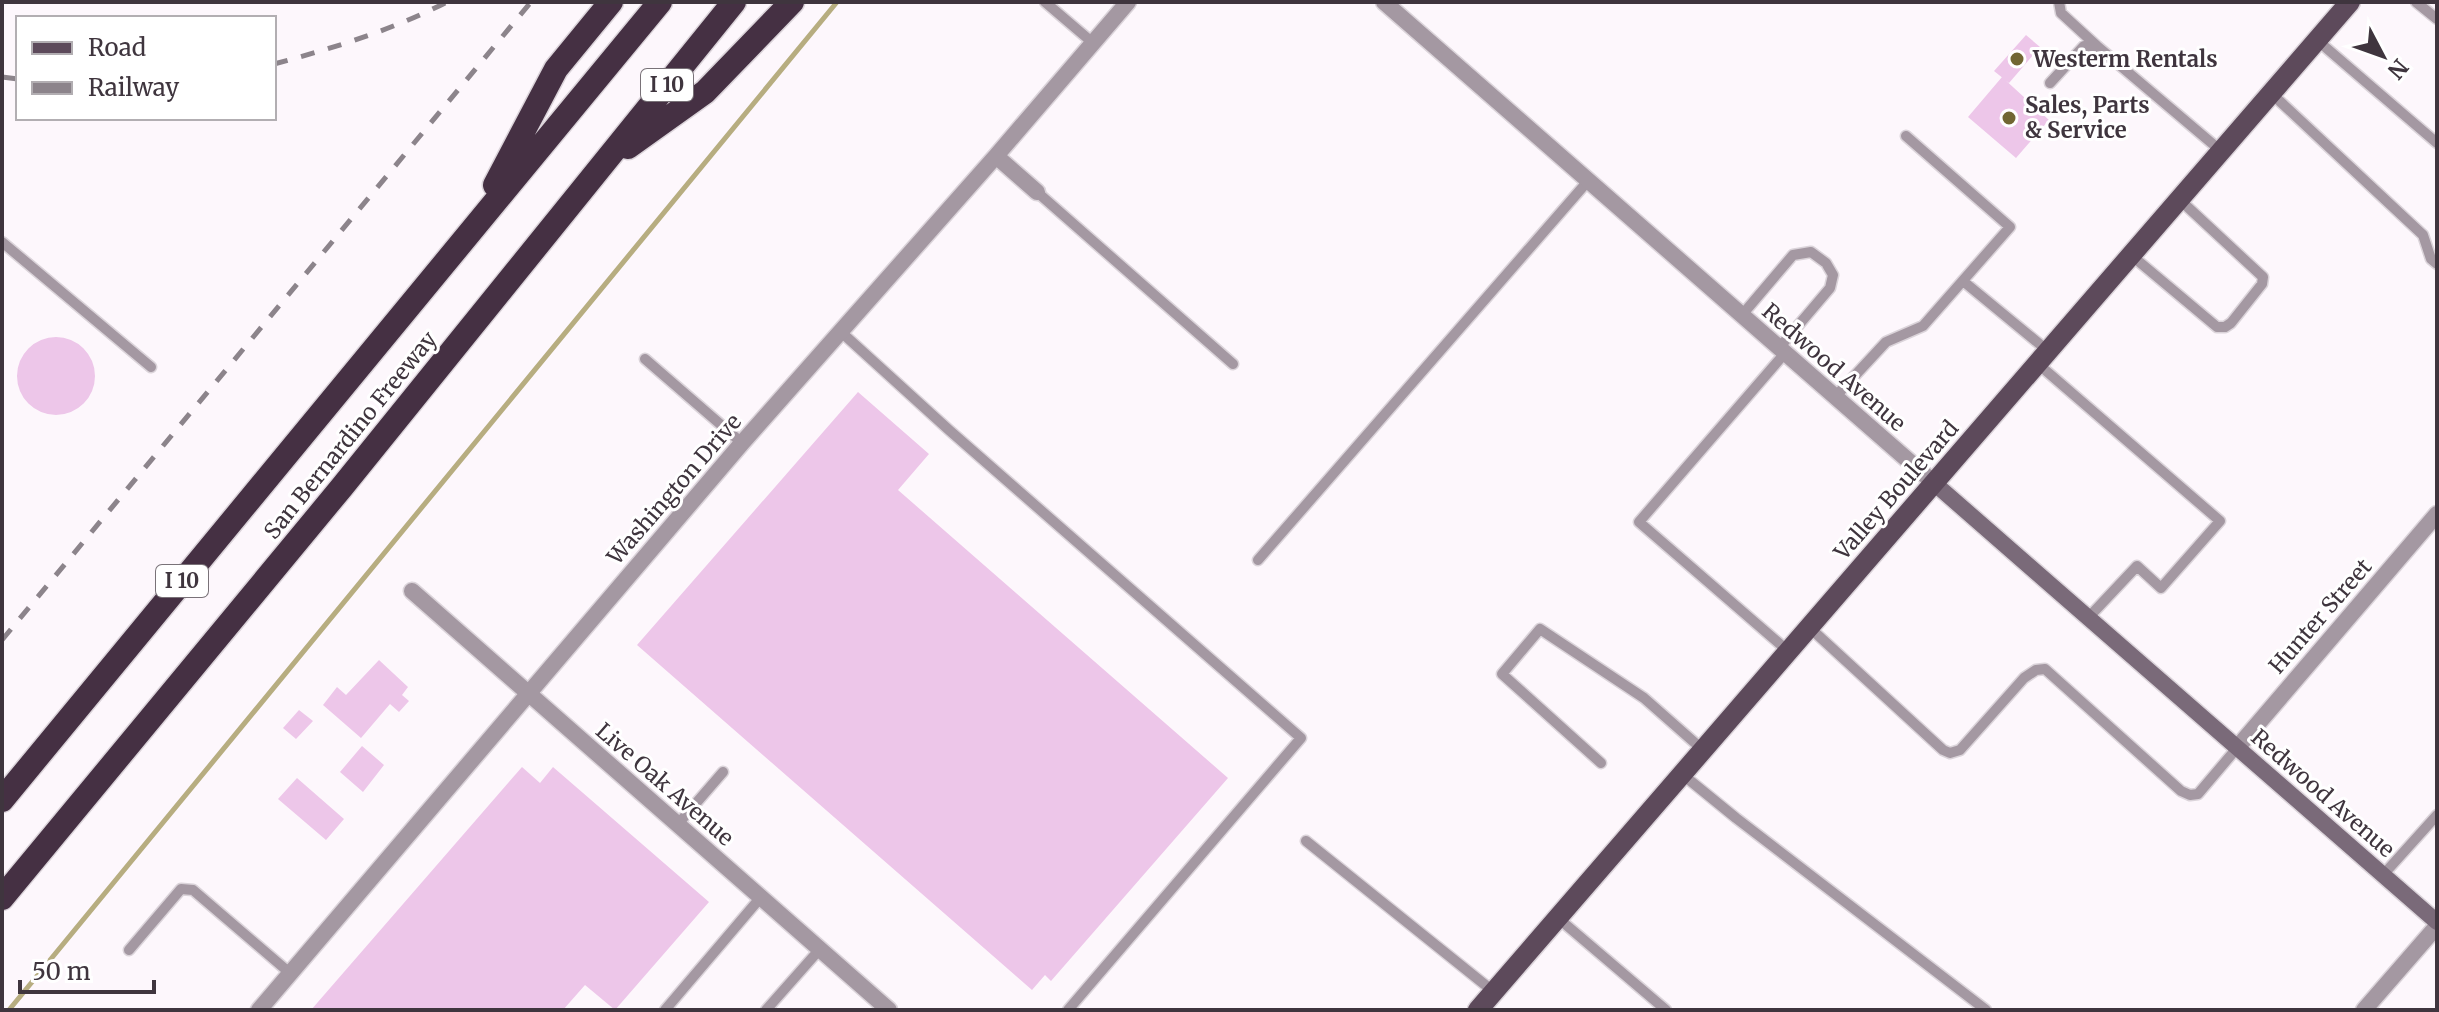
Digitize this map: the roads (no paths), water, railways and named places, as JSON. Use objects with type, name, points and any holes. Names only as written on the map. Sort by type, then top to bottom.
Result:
[{"type":"highway","points":[[471,230],[556,69],[611,2]]},
{"type":"highway","name":"San Bernardino Freeway","points":[[2,800],[660,2]]},
{"type":"highway","name":"San Bernardino Freeway","points":[[2,898],[342,487],[734,2]]},
{"type":"highway","points":[[600,168],[705,92],[792,2]]},
{"type":"main road","name":"Valley Boulevard","points":[[1478,1010],[2350,2]]},
{"type":"street","name":"Washington Drive","points":[[259,1010],[742,443],[1128,2]]},
{"type":"street","name":"Redwood Avenue","points":[[1384,2],[2437,924]]},
{"type":"street","points":[[996,156],[1037,192]]},
{"type":"street","name":"Hunter Street","points":[[2237,748],[2437,514]]},
{"type":"street","name":"Live Oak Avenue","points":[[412,591],[889,1010]]},
{"type":"street","points":[[2364,1010],[2437,924]]},
{"type":"lane","points":[[1045,2],[1093,43]]},
{"type":"lane","points":[[2059,2],[2061,13],[2221,151]]},
{"type":"lane","points":[[2416,2],[2437,19]]},
{"type":"lane","points":[[2317,40],[2437,143]]},
{"type":"lane","points":[[2050,83],[2084,46],[2097,46]]},
{"type":"lane","points":[[2271,93],[2423,235],[2431,259],[2437,264]]},
{"type":"lane","points":[[1835,397],[1886,342],[1923,326],[2010,227],[1906,136]]},
{"type":"lane","points":[[1258,560],[1588,181]]},
{"type":"lane","points":[[1037,192],[1233,364]]},
{"type":"lane","points":[[2131,255],[2217,327],[2231,323],[2262,284],[2263,277],[2179,199]]},
{"type":"lane","points":[[2,242],[151,367]]},
{"type":"lane","points":[[1742,315],[1793,255],[1811,252],[1826,263],[1833,275],[1830,288],[1782,350],[1639,522],[1788,651]]},
{"type":"lane","points":[[1963,281],[2042,357],[2084,403],[2220,521],[2161,588],[2137,566],[2088,618]]},
{"type":"lane","points":[[840,331],[1301,738],[1068,1010]]},
{"type":"lane","points":[[645,359],[742,443]]},
{"type":"lane","points":[[1809,627],[1943,750],[1950,753],[1960,750],[2024,678],[2036,670],[2045,669],[2181,791],[2190,795],[2198,794],[2237,748]]},
{"type":"lane","points":[[1601,763],[1502,674],[1540,629],[1644,698],[1703,750]]},
{"type":"lane","points":[[678,824],[723,772]]},
{"type":"lane","points":[[1682,774],[1986,1010]]},
{"type":"lane","points":[[2383,875],[2437,815]]},
{"type":"lane","points":[[1306,841],[1494,992]]},
{"type":"lane","points":[[129,950],[181,889],[187,888],[291,974]]},
{"type":"lane","points":[[665,1010],[761,897]]},
{"type":"lane","points":[[1558,918],[1666,1010]]},
{"type":"lane","points":[[766,1010],[820,949]]},
{"type":"waterway","points":[[9,1010],[837,2]]},
{"type":"railway","points":[[276,63],[362,38],[447,2]]},
{"type":"railway","points":[[2,640],[531,2]]},
{"type":"railway","points":[[2,77],[16,79]]},
{"type":"place","name":"Westerm Rentals","points":[[2017,59]]},
{"type":"place","name":"Sales, Parts & Service","points":[[2009,118]]}]
